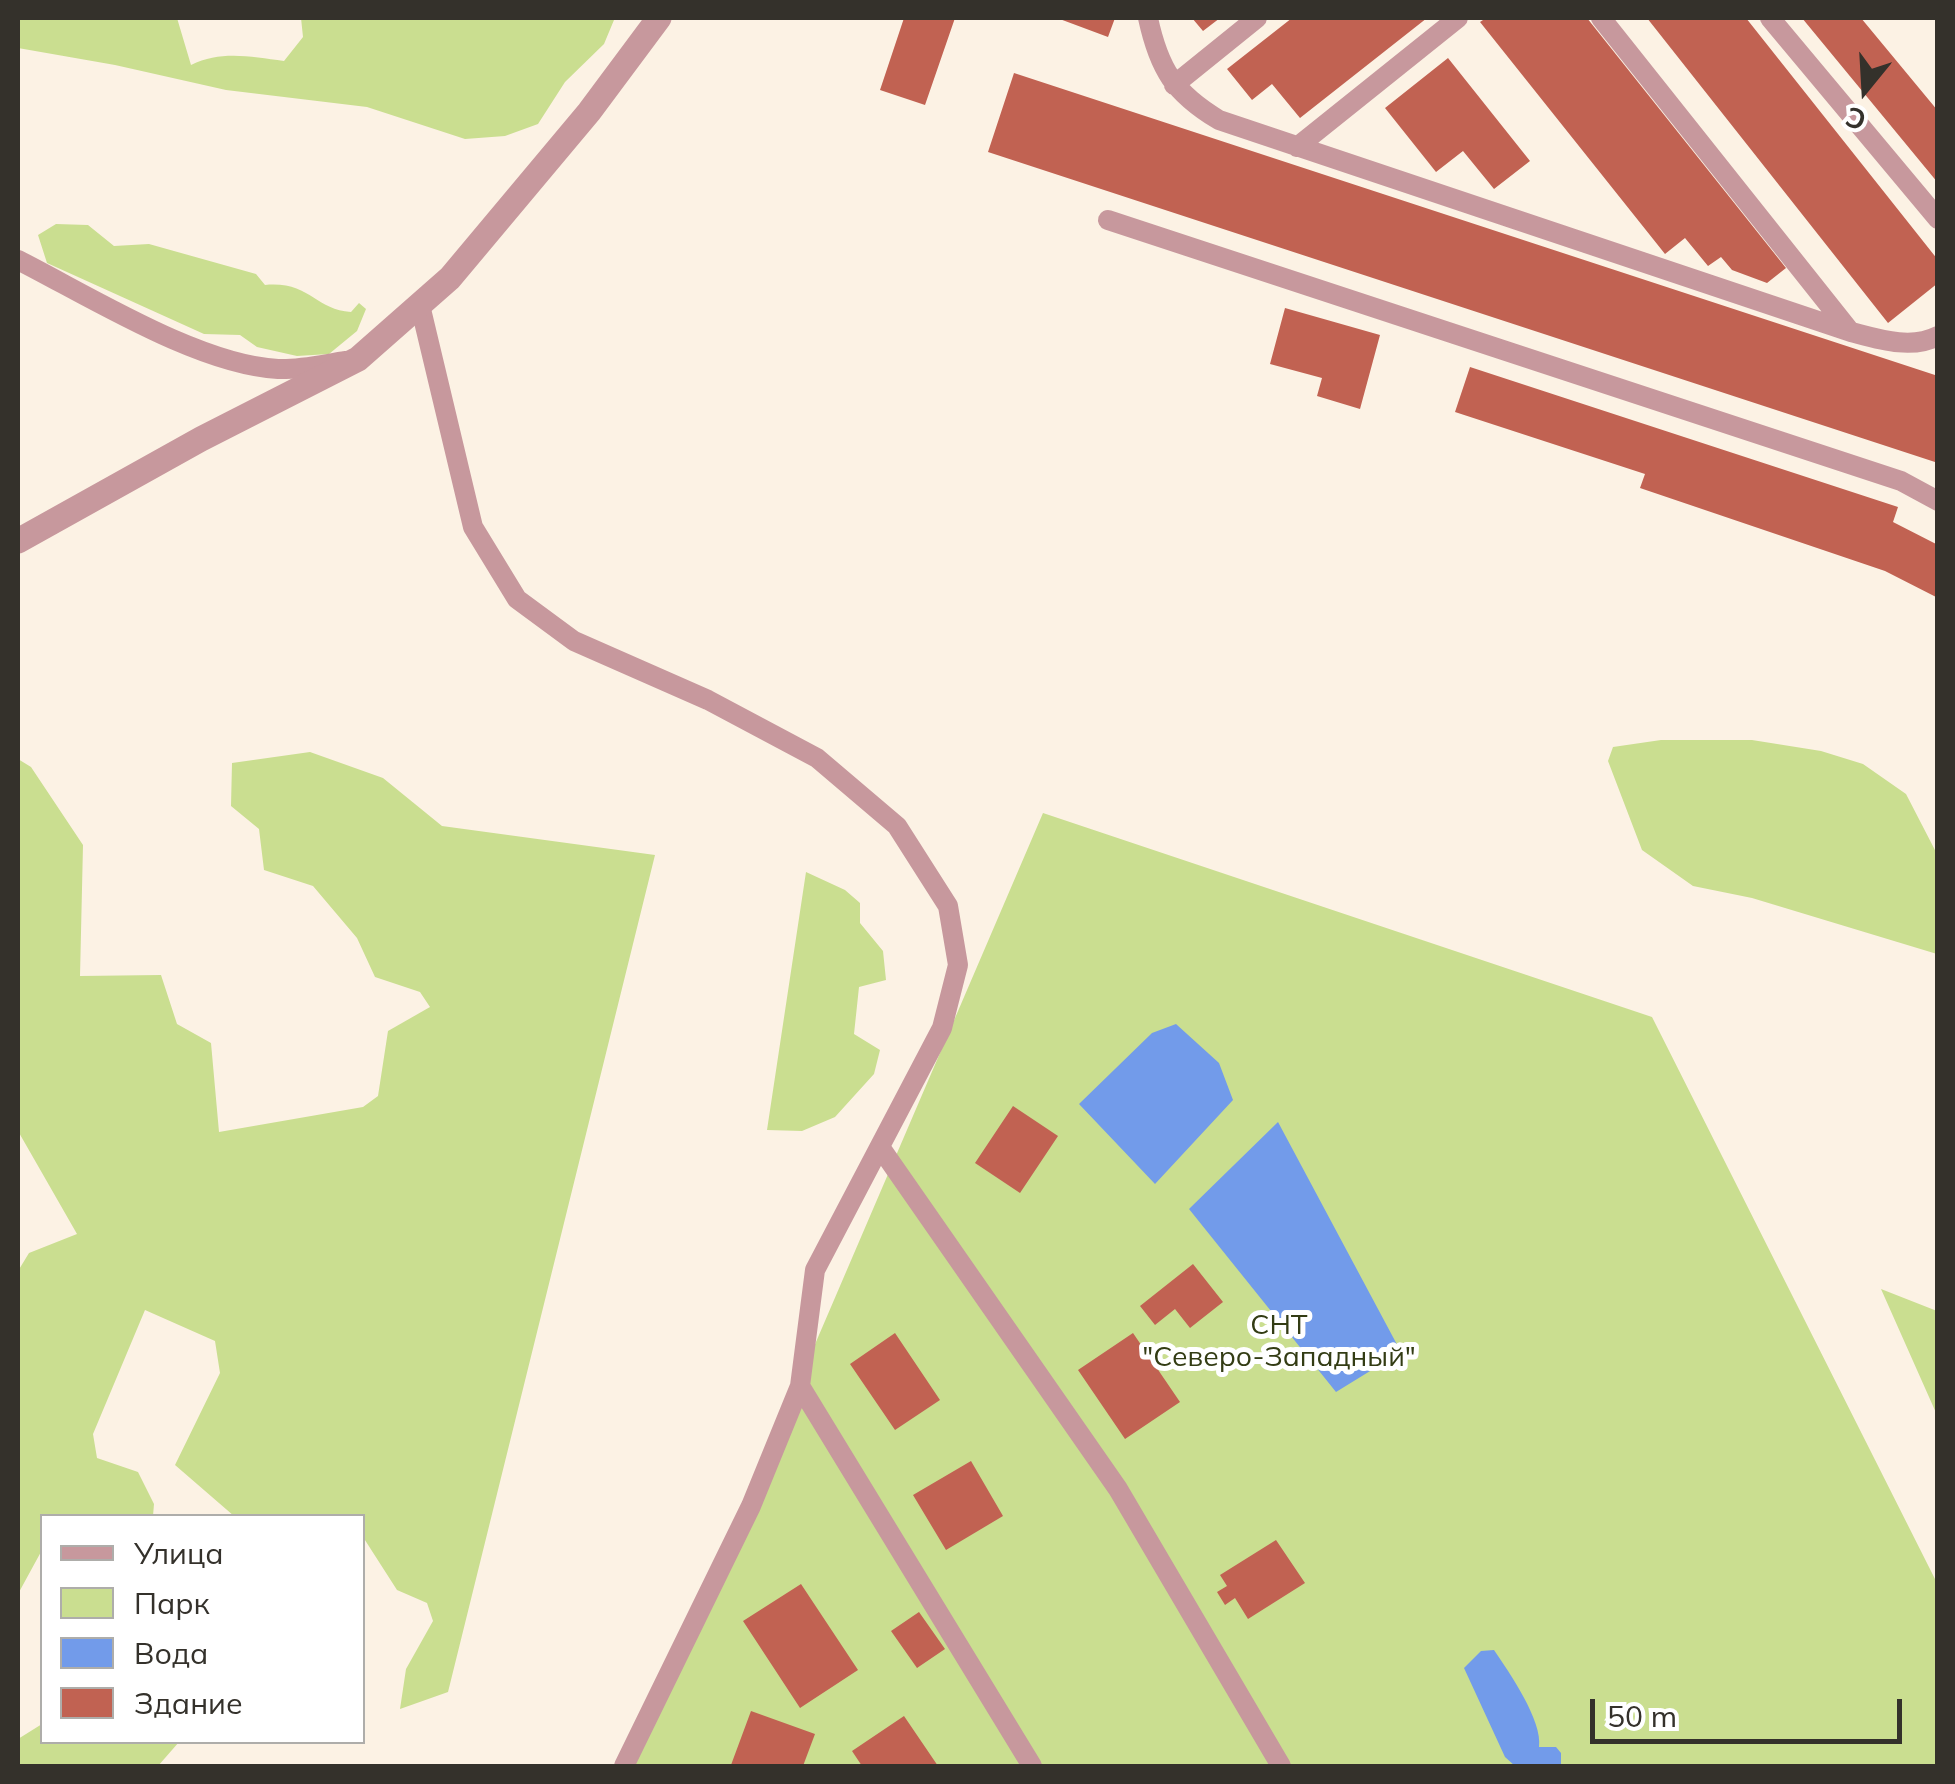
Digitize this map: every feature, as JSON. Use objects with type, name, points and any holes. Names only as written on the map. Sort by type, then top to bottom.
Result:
[{"type":"street","points":[[18,542],[201,439],[358,359],[450,278],[589,112],[659,18]]},
{"type":"lane","points":[[1148,18],[1154,44],[1174,86],[1219,120],[1851,332],[1892,343],[1938,336]]},
{"type":"lane","points":[[1174,86],[1257,18]]},
{"type":"lane","points":[[1297,147],[1458,18]]},
{"type":"lane","points":[[1601,18],[1851,332]]},
{"type":"lane","points":[[1770,18],[1938,218]]},
{"type":"lane","points":[[1108,220],[1902,480],[1938,501]]},
{"type":"lane","points":[[18,260],[186,345],[237,364],[280,370],[358,359]]},
{"type":"lane","points":[[420,305],[473,527],[517,600],[574,641],[708,700],[817,758],[897,826],[948,906],[958,966],[942,1028],[816,1270],[800,1386],[751,1506],[624,1766]]},
{"type":"lane","points":[[880,1147],[1118,1489],[1280,1766]]},
{"type":"lane","points":[[800,1386],[1032,1766]]},
{"type":"green space","points":[[18,18],[177,18],[191,65],[225,56],[284,61],[303,37],[301,18],[619,18],[614,20],[604,44],[565,82],[538,124],[505,136],[465,139],[367,107],[226,90],[18,48]]},
{"type":"green space","points":[[56,224],[88,225],[114,246],[149,244],[256,274],[265,285],[292,287],[339,310],[351,312],[359,303],[366,309],[357,331],[329,354],[297,356],[257,347],[240,335],[204,334],[47,263],[38,235]]},
{"type":"green space","points":[[1661,740],[1752,740],[1821,751],[1863,764],[1906,794],[1937,854],[1937,954],[1752,898],[1693,886],[1642,850],[1608,761],[1613,747]]},
{"type":"green space","points":[[310,752],[383,778],[442,826],[655,855],[448,1692],[400,1709],[406,1669],[433,1621],[427,1603],[397,1590],[365,1540],[365,1514],[232,1514],[175,1465],[220,1373],[215,1341],[145,1310],[93,1434],[97,1458],[138,1472],[154,1504],[153,1514],[40,1514],[40,1554],[18,1594],[18,1271],[29,1253],[77,1234],[18,1131],[18,759],[31,767],[83,845],[80,976],[161,975],[177,1024],[211,1043],[219,1132],[363,1107],[378,1096],[388,1031],[430,1007],[420,992],[375,977],[357,938],[313,886],[264,870],[259,829],[231,806],[232,763]]},
{"type":"green space","name":"СНТ \"Северо-Западный\"","points":[[1043,813],[1652,1017],[1937,1583],[1937,1766],[634,1766]]},
{"type":"green space","points":[[806,872],[845,890],[860,903],[860,923],[883,951],[886,980],[859,987],[854,1034],[880,1050],[874,1074],[835,1117],[802,1131],[767,1130]]},
{"type":"green space","points":[[1881,1289],[1937,1311],[1937,1415]]},
{"type":"green space","points":[[40,1725],[40,1744],[177,1744],[158,1766],[18,1766],[18,1739]]},
{"type":"water","points":[[1176,1024],[1219,1063],[1233,1100],[1155,1184],[1079,1104],[1152,1033]]},
{"type":"water","points":[[1278,1122],[1401,1352],[1336,1392],[1189,1209]]},
{"type":"water","points":[[1494,1650],[1530,1711],[1539,1747],[1556,1747],[1561,1753],[1561,1766],[1515,1766],[1505,1757],[1464,1668],[1481,1651]]},
{"type":"building","points":[[904,18],[955,18],[925,105],[880,90]]},
{"type":"building","points":[[1057,18],[1115,18],[1108,37]]},
{"type":"building","points":[[1192,18],[1220,18],[1203,31]]},
{"type":"building","points":[[1292,18],[1427,18],[1300,118],[1272,84],[1252,100],[1227,69]]},
{"type":"building","points":[[1486,18],[1587,18],[1786,268],[1767,283],[1732,270],[1721,257],[1708,266],[1685,238],[1665,254],[1480,22]]},
{"type":"building","points":[[1647,18],[1746,18],[1938,260],[1938,283],[1888,323]]},
{"type":"building","points":[[1802,18],[1861,18],[1938,111],[1938,183]]},
{"type":"building","points":[[1448,58],[1530,161],[1494,189],[1463,151],[1436,172],[1385,108]]},
{"type":"building","points":[[1014,73],[1938,376],[1938,463],[988,152]]},
{"type":"building","points":[[1285,308],[1380,335],[1360,409],[1317,396],[1322,378],[1270,364]]},
{"type":"building","points":[[1470,367],[1898,507],[1893,522],[1938,545],[1938,598],[1885,571],[1640,488],[1645,474],[1455,412]]},
{"type":"building","points":[[1013,1106],[1058,1136],[1020,1193],[975,1163]]},
{"type":"building","points":[[1193,1264],[1223,1302],[1190,1328],[1175,1309],[1155,1325],[1140,1306]]},
{"type":"building","points":[[895,1333],[940,1400],[895,1430],[850,1364]]},
{"type":"building","points":[[1133,1333],[1180,1402],[1125,1439],[1078,1370]]},
{"type":"building","points":[[971,1461],[1003,1516],[946,1550],[913,1495]]},
{"type":"building","points":[[1276,1540],[1305,1583],[1248,1619],[1235,1598],[1225,1605],[1217,1592],[1227,1586],[1220,1575]]},
{"type":"building","points":[[801,1584],[858,1670],[800,1708],[743,1621]]},
{"type":"building","points":[[919,1612],[945,1649],[917,1668],[891,1631]]},
{"type":"building","points":[[751,1711],[815,1734],[803,1766],[731,1765]]},
{"type":"building","points":[[904,1716],[938,1766],[862,1766],[852,1751]]}]
